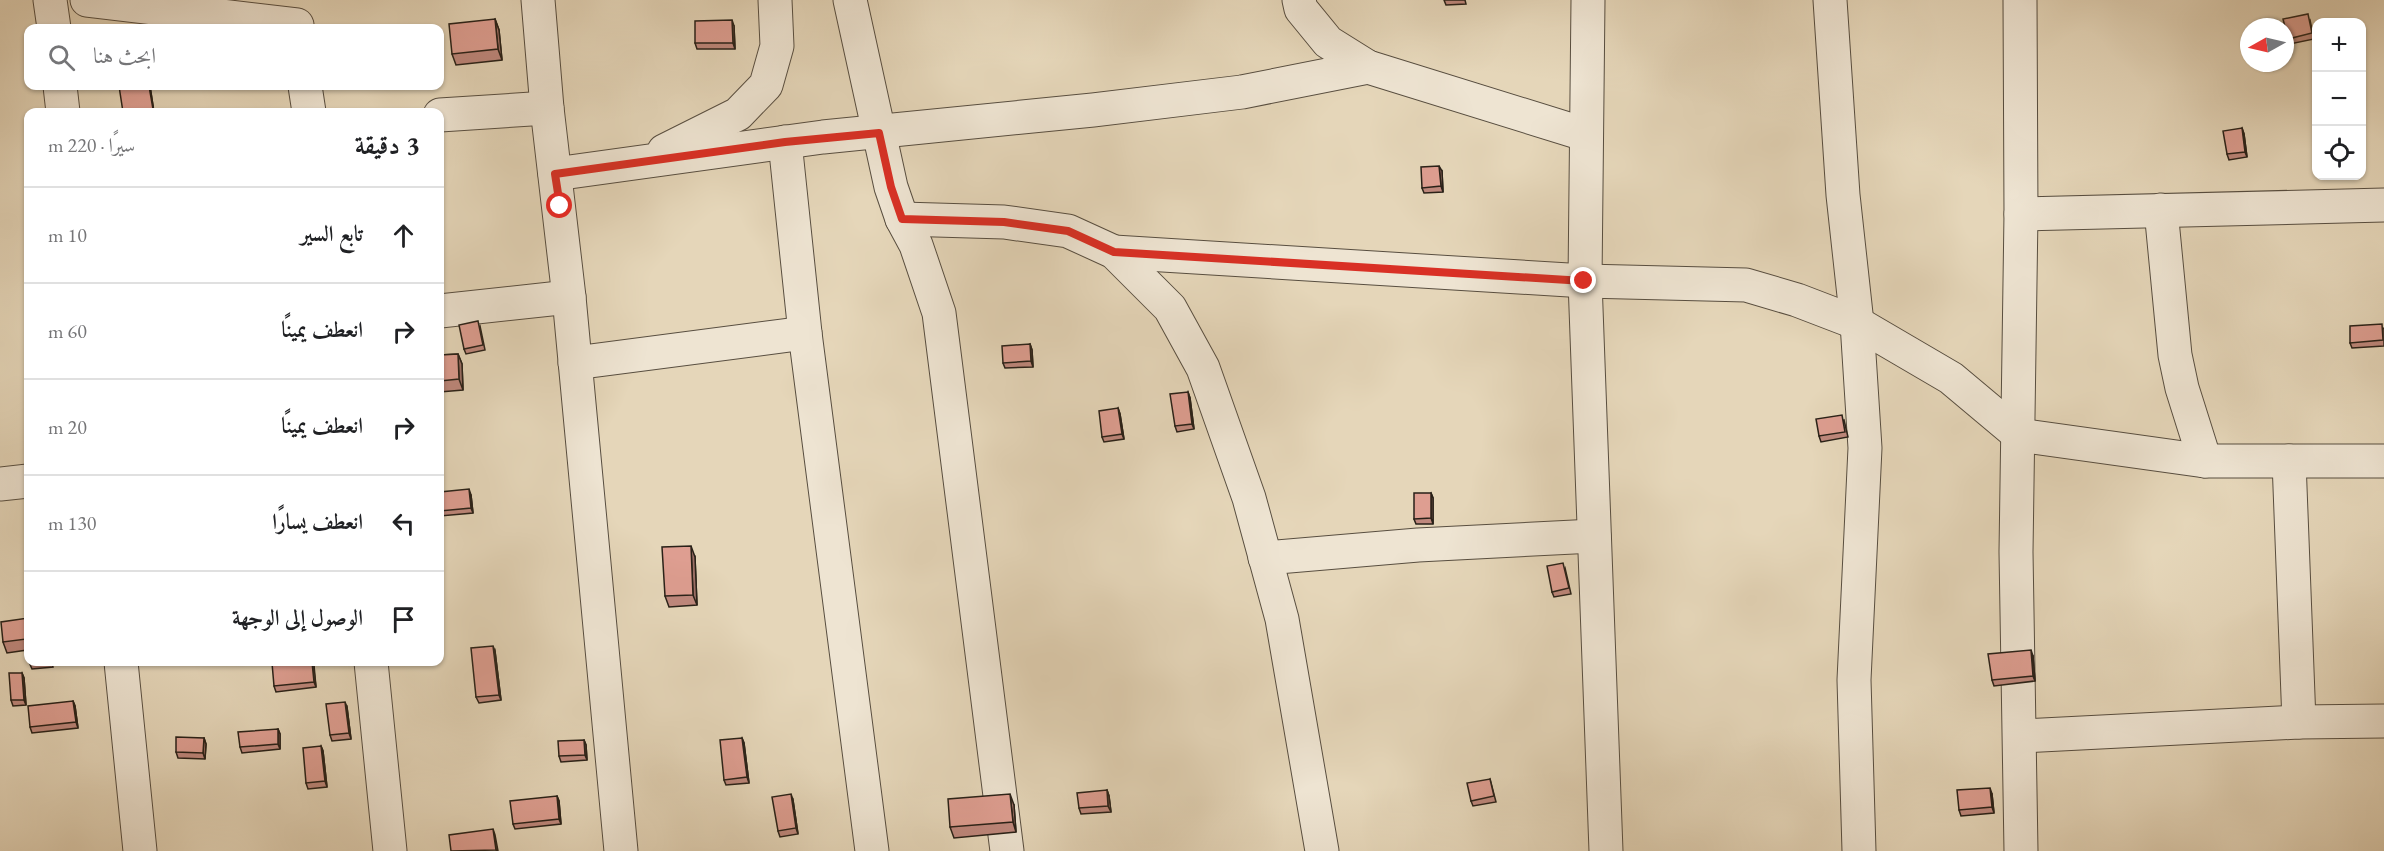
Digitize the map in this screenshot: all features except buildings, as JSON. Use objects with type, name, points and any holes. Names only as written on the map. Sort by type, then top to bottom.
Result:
[{"type":"street","points":[[50,0],[53,24]]},
{"type":"street","points":[[87,0],[296,18]]},
{"type":"street","points":[[538,0],[547,108],[569,297],[621,851]]},
{"type":"street","points":[[638,164],[738,114],[766,85],[777,46],[775,0]]},
{"type":"street","points":[[850,0],[891,187],[902,219],[916,245],[939,313],[1007,851]]},
{"type":"street","points":[[1299,0],[1301,9],[1328,42],[1368,67],[1584,134]]},
{"type":"street","points":[[1588,0],[1584,134],[1584,281],[1606,851]]},
{"type":"street","points":[[1830,0],[1843,195],[1857,323],[1865,448],[1854,680],[1859,851]]},
{"type":"street","points":[[2020,0],[2021,214],[2016,552],[2020,851]]},
{"type":"street","points":[[555,174],[785,142],[1093,111],[1242,92],[1368,67]]},
{"type":"street","points":[[60,90],[63,108]]},
{"type":"street","points":[[306,90],[308,108]]},
{"type":"street","points":[[444,114],[547,108]]},
{"type":"street","points":[[785,142],[805,333],[872,851]]},
{"type":"street","points":[[2021,214],[2384,205]]},
{"type":"street","points":[[2161,210],[2175,356],[2182,388],[2205,461]]},
{"type":"street","points":[[902,219],[1004,222],[1068,231],[1114,252],[1170,308],[1203,368],[1249,498],[1282,619],[1322,851]]},
{"type":"street","points":[[1114,252],[1584,281],[1746,285],[1797,300],[1857,323],[1951,378],[2019,435],[2205,461],[2384,461]]},
{"type":"street","points":[[444,311],[569,297]]},
{"type":"street","points":[[575,363],[805,333]]},
{"type":"street","points":[[2289,461],[2299,722]]},
{"type":"street","points":[[0,484],[24,481]]},
{"type":"street","points":[[1265,558],[1418,545],[1594,536]]},
{"type":"street","points":[[129,666],[140,851]]},
{"type":"street","points":[[371,666],[390,851]]},
{"type":"street","points":[[2020,736],[2299,722],[2384,722]]},
{"type":"route","points":[[560,206],[555,174],[824,137],[879,133],[891,187],[902,219],[1004,222],[1068,231],[1114,252],[1584,281]]}]
